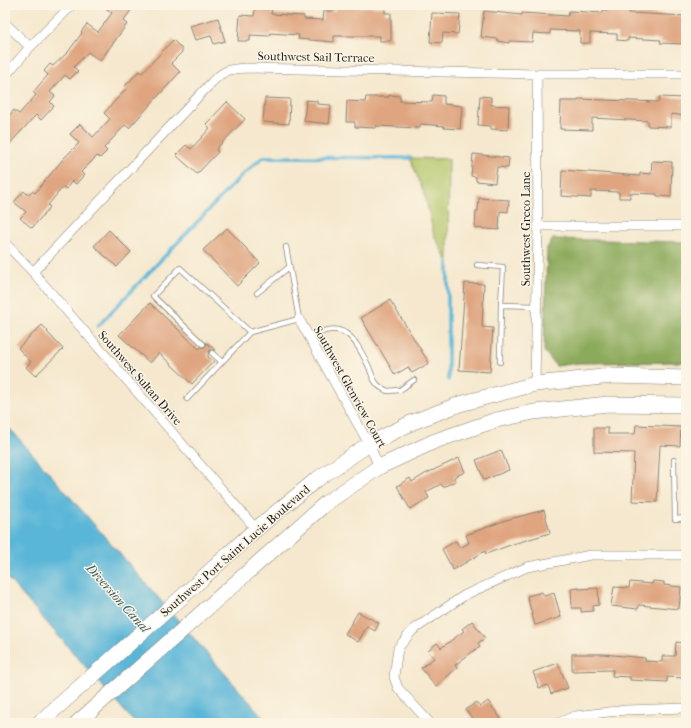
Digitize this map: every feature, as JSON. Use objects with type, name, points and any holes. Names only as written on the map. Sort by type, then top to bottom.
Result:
[{"type":"main road","name":"Southwest Port Saint Lucie Boulevard","points":[[40,723],[256,529],[316,480],[369,444],[413,422],[460,404],[535,384],[612,376],[686,378]]},
{"type":"main road","name":"Southwest Port Saint Lucie Boulevard","points":[[77,723],[326,503],[379,467],[442,439],[496,420],[534,412],[608,404],[686,405]]},
{"type":"street","points":[[5,76],[30,47],[72,5]]},
{"type":"street","points":[[5,23],[30,47]]},
{"type":"street","name":"Southwest Sail Terrace","points":[[33,272],[212,82],[228,69],[246,68],[537,74],[686,74]]},
{"type":"street","name":"Southwest Greco Lane","points":[[535,384],[538,226],[537,74]]},
{"type":"street","points":[[538,226],[686,226]]},
{"type":"street","name":"Southwest Sultan Drive","points":[[5,243],[33,272],[256,529]]},
{"type":"street","name":"Southwest Glenview Court","points":[[299,319],[369,444],[379,467]]},
{"type":"street","points":[[430,723],[398,688],[394,677],[398,648],[413,630],[465,595],[527,567],[591,555],[686,556]]},
{"type":"street","points":[[558,723],[575,716],[626,710],[686,708]]},
{"type":"lane","points":[[187,399],[250,332],[299,319],[286,247]]},
{"type":"lane","points":[[477,265],[503,266],[500,362]]},
{"type":"lane","points":[[257,293],[289,266]]},
{"type":"lane","points":[[203,344],[153,296],[180,268],[250,332]]},
{"type":"lane","points":[[501,305],[537,306]]},
{"type":"lane","points":[[309,338],[321,330],[340,329],[352,337],[377,384],[387,391],[400,390],[414,380]]},
{"type":"lane","points":[[212,352],[222,362]]},
{"type":"lane","points":[[674,460],[675,519],[686,518]]},
{"type":"green space","points":[[410,158],[449,159],[448,262],[434,235],[425,196]]},
{"type":"green space","points":[[553,239],[686,242],[686,362],[578,363],[556,366],[544,351],[547,248]]},
{"type":"water","name":"Diversion Canal","points":[[5,424],[268,723],[135,723],[5,575]]},
{"type":"building","points":[[102,5],[135,5],[123,21],[127,24],[100,61],[88,52],[74,67],[78,71],[70,79],[65,75],[50,92],[55,96],[50,102],[54,106],[41,120],[36,115],[5,149],[5,120],[14,110],[19,114],[36,95],[33,92],[48,75],[44,71],[50,64],[53,66],[68,52],[87,24],[98,32],[112,13]]},
{"type":"building","points":[[609,5],[619,5],[619,10],[629,10],[629,13],[686,16],[686,44],[660,43],[661,40],[628,38],[628,41],[617,40],[617,34],[590,33],[590,43],[580,43],[580,31],[550,30],[550,34],[533,33],[532,42],[509,41],[509,43],[498,41],[498,39],[481,37],[484,11],[522,15],[522,13],[568,16],[569,11],[603,13],[603,10],[609,10]]},
{"type":"building","points":[[336,6],[385,7],[385,13],[391,13],[391,41],[380,41],[380,36],[334,36],[334,42],[298,39],[299,35],[270,33],[270,36],[250,35],[250,41],[238,41],[240,15],[254,16],[255,8],[272,9],[271,14],[304,16],[304,19],[323,20],[324,11],[335,11]]},
{"type":"building","points":[[432,13],[460,14],[458,34],[443,33],[442,43],[430,42]]},
{"type":"building","points":[[218,18],[225,41],[214,44],[211,36],[195,40],[190,26]]},
{"type":"building","points":[[173,40],[182,49],[182,52],[171,63],[180,72],[129,128],[125,125],[104,148],[107,151],[100,158],[97,156],[81,172],[84,175],[76,184],[72,181],[66,189],[63,187],[48,205],[50,207],[32,228],[20,218],[26,212],[14,202],[24,191],[28,195],[32,191],[35,193],[64,158],[79,143],[70,134],[80,124],[93,137],[110,119],[104,113],[127,88],[125,86],[139,71],[142,73]]},
{"type":"building","points":[[389,95],[400,96],[400,101],[432,102],[433,95],[444,96],[444,104],[462,106],[460,129],[420,124],[420,128],[376,126],[376,128],[355,127],[355,122],[346,122],[347,101],[365,102],[366,97],[389,97]]},
{"type":"building","points":[[480,96],[491,97],[491,105],[509,106],[508,130],[491,129],[491,126],[478,125]]},
{"type":"building","points":[[659,97],[686,98],[686,116],[671,114],[671,127],[648,126],[648,121],[592,118],[592,130],[560,129],[561,101],[578,101],[578,99],[659,102]]},
{"type":"building","points":[[265,98],[290,99],[289,124],[263,122]]},
{"type":"building","points":[[306,100],[317,101],[317,104],[331,105],[329,124],[304,121]]},
{"type":"building","points":[[227,102],[245,119],[216,149],[218,152],[197,174],[176,155],[186,145],[191,149],[210,128],[206,124]]},
{"type":"building","points":[[473,154],[509,158],[508,168],[497,167],[495,183],[476,181],[476,177],[471,176]]},
{"type":"building","points":[[652,161],[672,162],[671,197],[657,196],[657,194],[630,193],[630,198],[619,198],[619,192],[591,191],[591,198],[561,196],[562,170],[640,176],[640,173],[651,174]]},
{"type":"building","points":[[479,198],[509,200],[508,212],[500,211],[499,230],[475,228],[476,211],[478,211]]},
{"type":"building","points":[[227,228],[260,263],[237,286],[203,250]]},
{"type":"building","points":[[109,230],[131,252],[117,267],[94,246]]},
{"type":"building","points":[[465,283],[484,284],[482,327],[493,328],[490,372],[459,370]]},
{"type":"building","points":[[390,300],[429,363],[412,373],[408,367],[395,375],[361,318]]},
{"type":"building","points":[[150,303],[199,349],[207,345],[206,342],[215,350],[210,350],[208,353],[208,357],[214,361],[192,384],[159,353],[150,363],[119,335]]},
{"type":"building","points":[[42,325],[63,349],[35,376],[26,367],[31,362],[18,348]]},
{"type":"building","points":[[636,425],[681,427],[680,446],[660,445],[657,502],[632,501],[634,453],[594,452],[594,428],[608,428],[608,434],[635,434]]},
{"type":"building","points":[[501,450],[509,470],[484,480],[476,460]]},
{"type":"building","points":[[459,458],[465,472],[454,477],[456,481],[443,487],[441,484],[426,492],[429,498],[410,509],[397,486],[410,478],[412,482],[425,474]]},
{"type":"building","points":[[544,510],[550,533],[486,554],[485,551],[453,570],[442,549],[456,541],[460,548],[469,543],[466,535],[506,520]]},
{"type":"building","points":[[653,581],[664,582],[664,585],[681,587],[679,609],[639,605],[638,609],[611,606],[614,587],[629,588],[630,582],[652,584]]},
{"type":"building","points":[[598,588],[599,605],[593,606],[593,611],[581,612],[581,608],[572,608],[571,589]]},
{"type":"building","points":[[542,592],[544,596],[554,593],[561,617],[535,625],[527,596]]},
{"type":"building","points":[[358,612],[379,623],[375,631],[367,626],[358,642],[345,634]]},
{"type":"building","points":[[472,621],[485,638],[478,643],[480,646],[455,665],[457,668],[436,686],[421,668],[434,658],[428,651],[437,643],[441,648],[464,631],[462,629]]},
{"type":"building","points":[[676,642],[685,643],[683,678],[667,677],[667,682],[630,680],[630,677],[612,676],[613,670],[572,671],[572,654],[603,654],[645,658],[645,661],[662,662],[662,656],[675,656]]},
{"type":"building","points":[[558,663],[568,688],[551,694],[548,685],[539,688],[533,672]]},
{"type":"building","points":[[488,701],[501,719],[496,723],[476,723],[466,710],[476,702],[480,707]]},
{"type":"waterway","points":[[98,326],[241,176],[263,157],[410,158]]},
{"type":"waterway","points":[[448,262],[448,380]]}]
